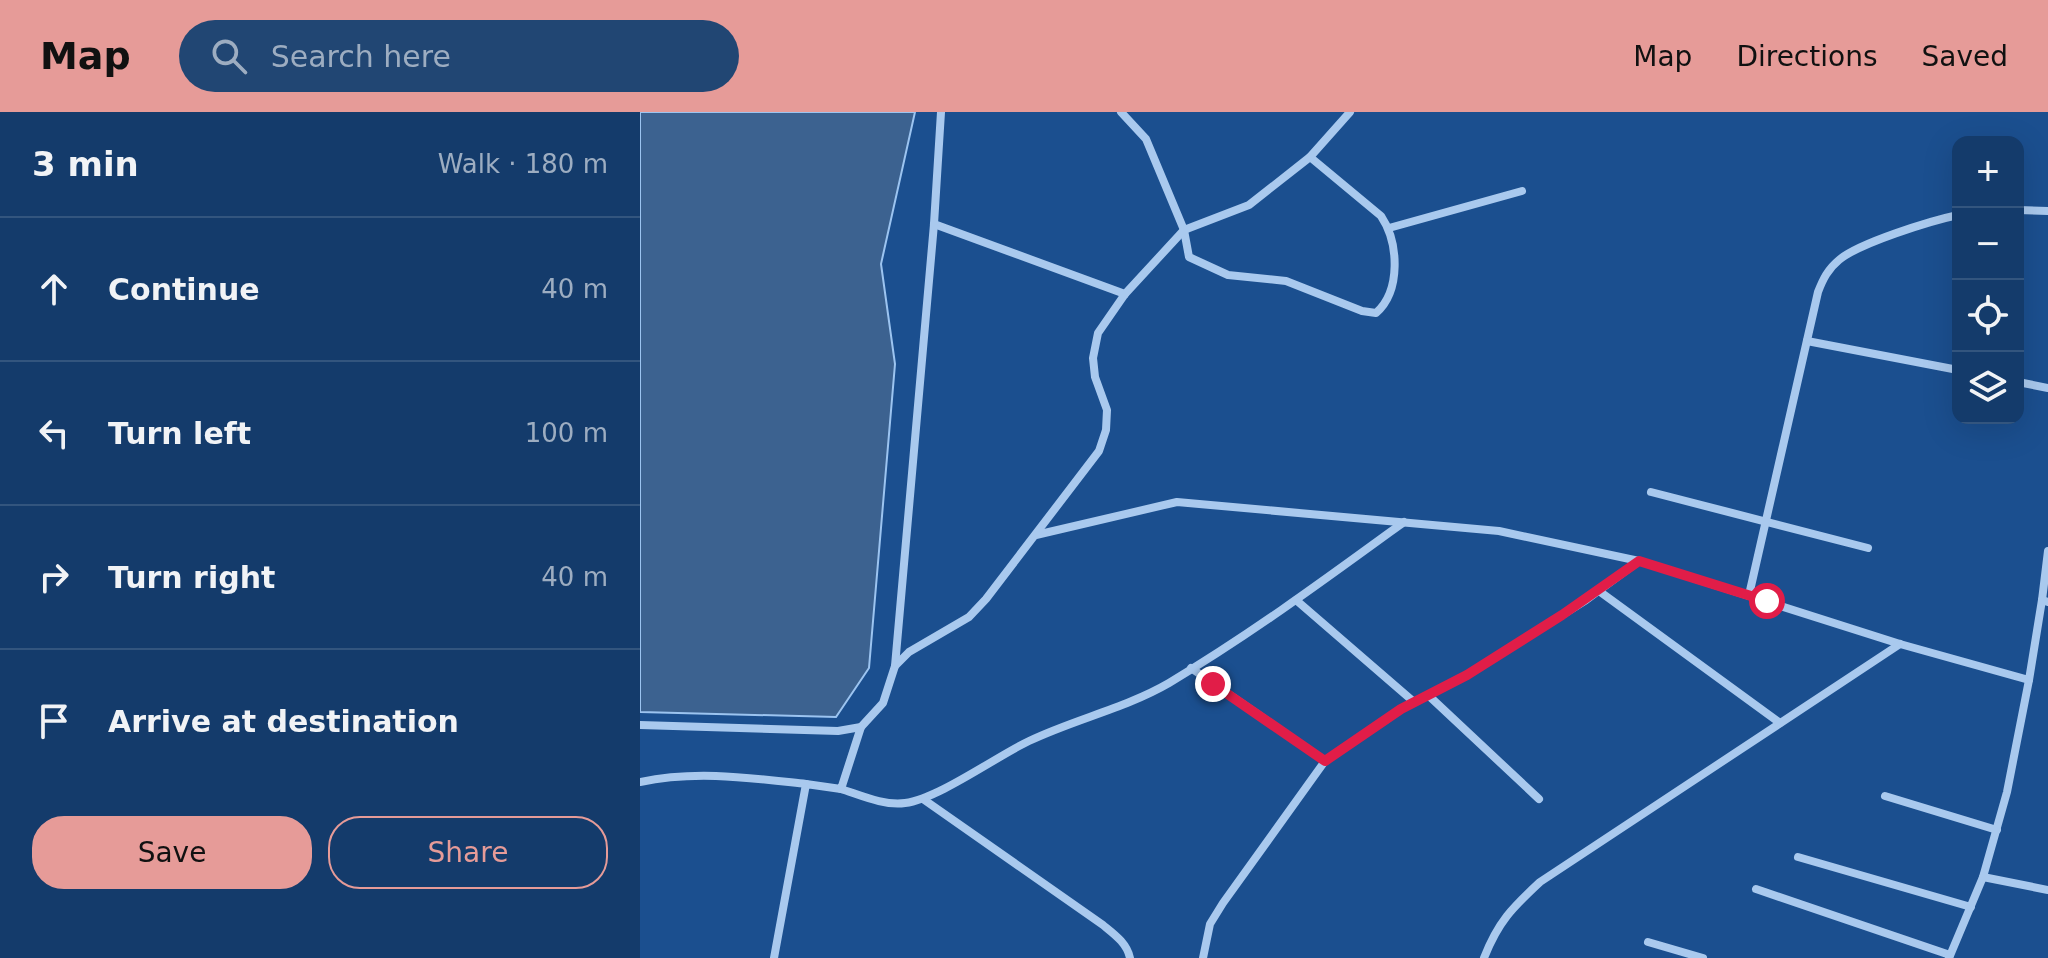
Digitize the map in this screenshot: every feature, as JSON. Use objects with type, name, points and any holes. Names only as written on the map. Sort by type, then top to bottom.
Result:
[{"type":"street","points":[[841,789],[861,727],[883,703],[895,666],[941,112]]},
{"type":"street","points":[[1121,112],[1146,139],[1184,230],[1189,257],[1228,275],[1286,281],[1362,311],[1376,313],[1387,303],[1392,287],[1394,242],[1389,228],[1381,216],[1310,157]]},
{"type":"street","points":[[895,666],[909,652],[969,617],[1099,451],[1106,430],[1107,410],[1095,377],[1093,358],[1098,333],[1125,294],[1184,230],[1249,205],[1310,157],[1350,112]]},
{"type":"street","points":[[1389,228],[1522,191]]},
{"type":"street","points":[[2024,210],[2048,211]]},
{"type":"street","points":[[1749,595],[1818,292],[1826,272],[1842,257],[1911,228],[1952,217]]},
{"type":"street","points":[[934,224],[1125,294]]},
{"type":"street","points":[[1807,341],[1952,369]]},
{"type":"street","points":[[2024,383],[2048,388]]},
{"type":"street","points":[[1651,492],[1868,548]]},
{"type":"street","points":[[1036,535],[1177,502],[1499,531],[1639,561],[1900,644],[2029,680]]},
{"type":"street","points":[[640,782],[660,778],[732,776],[841,789],[903,804],[923,799],[1028,741],[1139,697],[1191,668],[1243,638],[1405,522]]},
{"type":"street","points":[[1756,889],[1949,957],[1983,877],[1997,830],[2045,601],[2048,551]]},
{"type":"street","points":[[1203,958],[1210,924],[1223,903],[1325,761],[1350,741],[1414,702],[1467,675],[1599,591],[1639,561]]},
{"type":"street","points":[[1599,591],[1780,723]]},
{"type":"street","points":[[1296,600],[1414,702]]},
{"type":"street","points":[[1484,958],[1495,929],[1540,882],[1900,644]]},
{"type":"street","points":[[1191,668],[1325,761]]},
{"type":"street","points":[[1428,695],[1539,799]]},
{"type":"street","points":[[640,725],[838,731],[861,727]]},
{"type":"street","points":[[774,958],[806,784]]},
{"type":"street","points":[[1885,796],[1997,830]]},
{"type":"street","points":[[923,799],[1103,925],[1119,938],[1130,958]]},
{"type":"street","points":[[1798,857],[1971,907]]},
{"type":"street","points":[[1983,877],[2048,890]]},
{"type":"street","points":[[1648,942],[1703,958]]},
{"type":"water","points":[[640,112],[915,112],[881,264],[895,364],[869,668],[836,717],[640,712]]},
{"type":"route","points":[[1213,684],[1325,761],[1401,709],[1467,675],[1586,600],[1639,561],[1767,601]]}]
